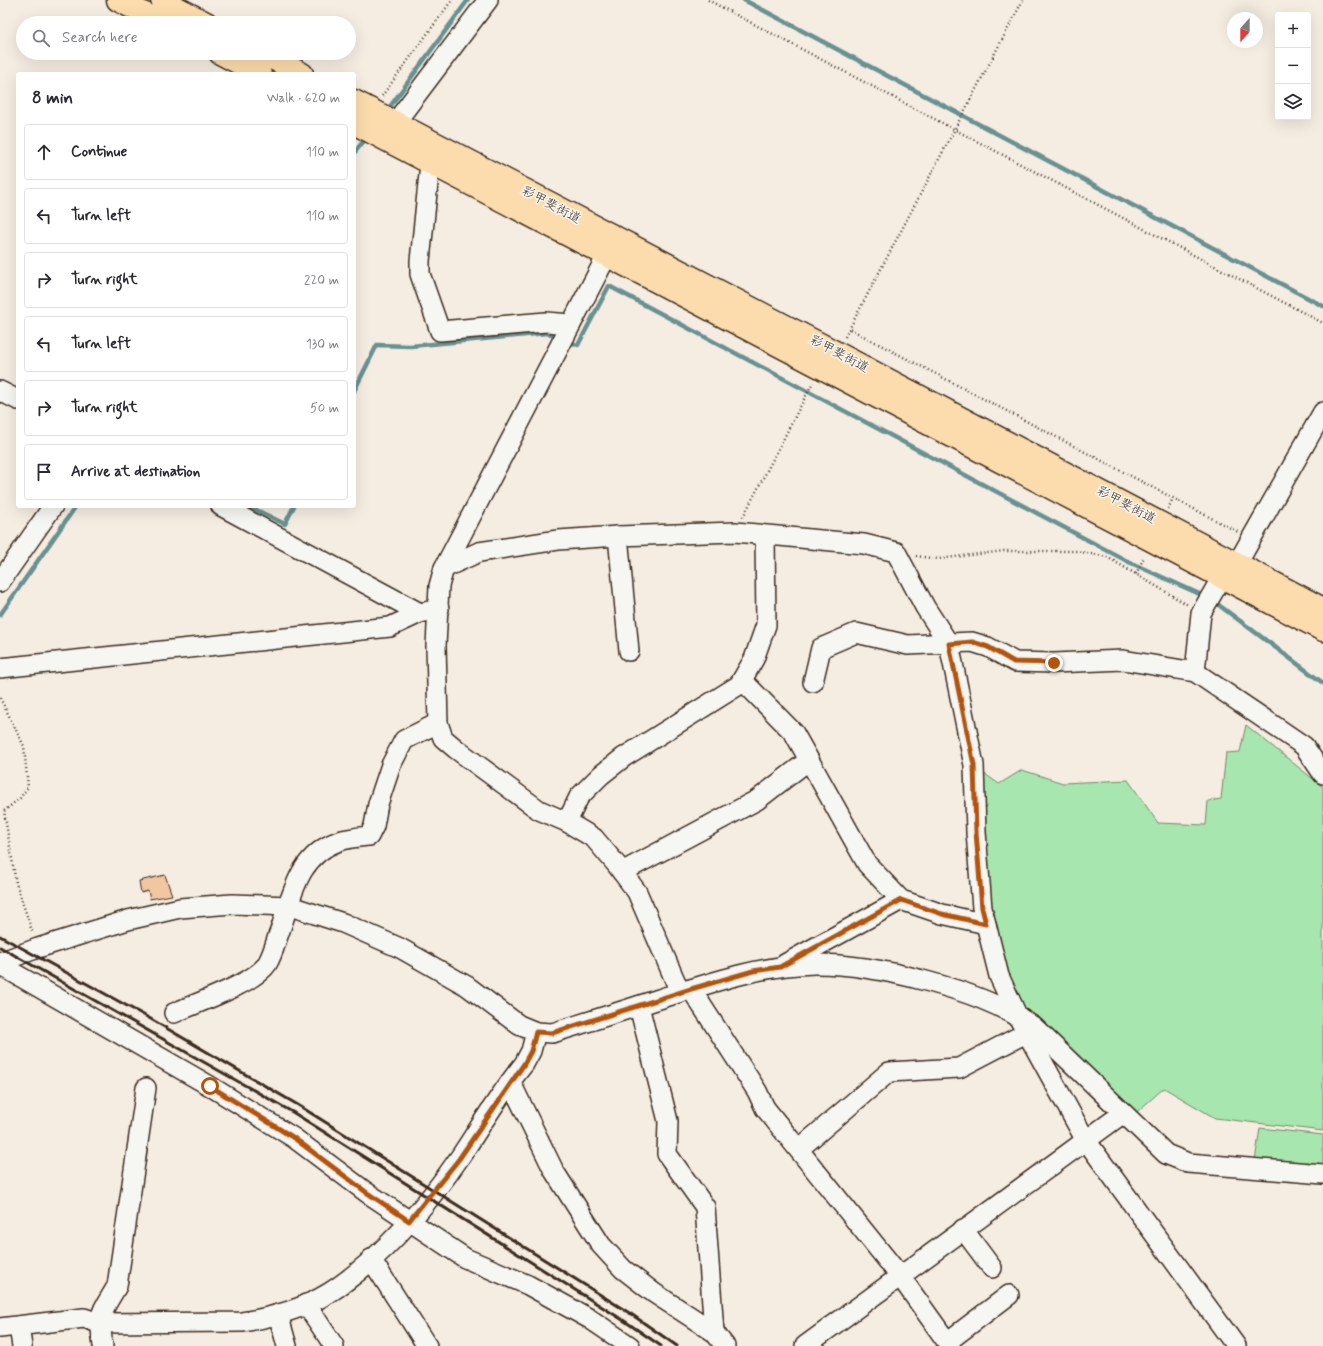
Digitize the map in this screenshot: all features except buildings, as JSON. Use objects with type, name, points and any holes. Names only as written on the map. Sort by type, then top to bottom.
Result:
[{"type":"highway","points":[[118,0],[149,16]]},
{"type":"highway","points":[[162,0],[193,16]]},
{"type":"highway","points":[[233,60],[256,72]]},
{"type":"highway","points":[[275,60],[298,72]]},
{"type":"highway","name":"彩甲斐街道","points":[[373,119],[430,164],[837,353],[1229,570],[1323,630]]},
{"type":"highway","name":"彩甲斐街道","points":[[373,119],[611,247],[1229,570],[1323,609]]},
{"type":"street","points":[[373,119],[488,0]]},
{"type":"street","points":[[430,164],[420,274],[440,331],[546,322],[569,327]]},
{"type":"street","points":[[611,247],[444,568],[439,586],[436,646],[438,723],[443,738],[539,810],[567,822],[594,838],[637,892],[685,990],[757,1091],[765,1108],[800,1149],[900,1276],[948,1344],[1009,1295]]},
{"type":"street","points":[[0,391],[16,399]]},
{"type":"street","points":[[1195,672],[1201,613],[1251,539],[1323,412]]},
{"type":"street","points":[[0,582],[52,508]]},
{"type":"street","points":[[225,508],[420,613]]},
{"type":"street","points":[[444,568],[479,552],[558,540],[618,536],[735,532],[765,536],[864,544],[896,552],[925,607],[949,644],[974,765],[982,908],[999,976],[1026,1033],[1085,1139],[1234,1345]]},
{"type":"street","points":[[618,536],[629,651]]},
{"type":"street","points":[[567,822],[579,797],[601,775],[624,758],[739,685],[754,659],[766,625],[765,536]]},
{"type":"street","points":[[0,668],[390,627],[420,613],[439,609]]},
{"type":"street","points":[[813,682],[821,648],[856,633],[908,645],[972,642],[988,647],[1014,662],[1054,663],[1123,660],[1195,672],[1304,746],[1323,774]]},
{"type":"street","points":[[742,680],[794,733],[867,864],[901,900],[942,914],[986,924]]},
{"type":"street","points":[[174,1013],[250,979],[267,964],[290,906],[293,888],[307,865],[320,851],[340,841],[369,836],[374,826],[378,804],[391,765],[404,740],[438,723]]},
{"type":"street","points":[[622,872],[757,800],[809,760]]},
{"type":"street","points":[[780,967],[901,900]]},
{"type":"street","points":[[0,963],[38,948],[128,920],[180,908],[232,904],[290,906],[343,923],[400,948],[467,986],[519,1025],[536,1032],[552,1033],[685,990],[753,971],[815,964],[888,971],[940,985],[987,1002],[1017,1015],[1034,1027],[1122,1114],[1166,1154],[1177,1160],[1188,1163],[1323,1174]]},
{"type":"street","points":[[0,963],[210,1086],[294,1138],[366,1192],[465,1258],[528,1285],[590,1319],[630,1346]]},
{"type":"street","points":[[639,1006],[668,1121],[667,1154],[705,1207],[720,1339]]},
{"type":"street","points":[[0,1328],[19,1327],[84,1318],[99,1323],[242,1322],[296,1309],[338,1288],[400,1232],[459,1159],[531,1051],[536,1032]]},
{"type":"street","points":[[800,1149],[889,1072],[959,1068],[1026,1033]]},
{"type":"street","points":[[511,1083],[554,1171],[601,1245],[623,1269],[654,1293],[720,1339]]},
{"type":"street","points":[[104,1346],[99,1323],[100,1314],[117,1286],[146,1088]]},
{"type":"street","points":[[805,1346],[1085,1139],[1122,1114]]},
{"type":"street","points":[[963,1229],[992,1268]]},
{"type":"street","points":[[371,1259],[427,1346]]},
{"type":"street","points":[[306,1304],[334,1346]]},
{"type":"street","points":[[278,1314],[287,1346]]},
{"type":"street","points":[[19,1327],[22,1346]]},
{"type":"path","points":[[373,119],[452,0]]},
{"type":"path","points":[[708,0],[1323,322]]},
{"type":"path","points":[[837,353],[1023,0]]},
{"type":"path","points":[[850,329],[1251,539]]},
{"type":"path","points":[[735,532],[812,383]]},
{"type":"path","points":[[1166,511],[1173,498]]},
{"type":"path","points":[[896,552],[938,559],[1004,550],[1077,551],[1107,557],[1201,613]]},
{"type":"path","points":[[1136,574],[1146,553]]},
{"type":"path","points":[[0,698],[24,746],[28,786],[20,798],[4,811],[16,883],[38,948]]},
{"type":"green space","points":[[1246,725],[1323,787],[1323,1131],[1215,1118],[1164,1088],[1130,1118],[1019,1015],[988,903],[982,772],[999,784],[1022,770],[1063,783],[1128,780],[1158,823],[1206,825],[1208,801],[1221,799],[1226,753],[1240,752]]},
{"type":"green space","points":[[1260,1128],[1323,1135],[1323,1168],[1255,1161]]},
{"type":"waterway","points":[[386,112],[468,0]]},
{"type":"waterway","points":[[744,0],[1323,306]]},
{"type":"waterway","points":[[356,151],[367,137]]},
{"type":"waterway","points":[[567,341],[578,345],[609,286],[1129,562],[1206,597]]},
{"type":"waterway","points":[[356,387],[377,345],[411,346],[547,333],[558,338]]},
{"type":"waterway","points":[[0,615],[75,508]]},
{"type":"waterway","points":[[252,508],[285,524],[293,508]]},
{"type":"waterway","points":[[1212,600],[1323,683]]},
{"type":"railway","points":[[0,936],[149,1018],[298,1105],[631,1314],[677,1346]]},
{"type":"railway","points":[[0,947],[294,1113],[626,1322],[661,1346]]},
{"type":"route","points":[[210,1086],[294,1138],[366,1192],[409,1221],[459,1159],[511,1083],[516,1073],[524,1064],[531,1051],[536,1032],[552,1033],[753,971],[780,967],[901,900],[942,914],[986,924],[982,908],[976,832],[974,765],[949,644],[972,642],[988,647],[1014,662],[1054,663]]}]
